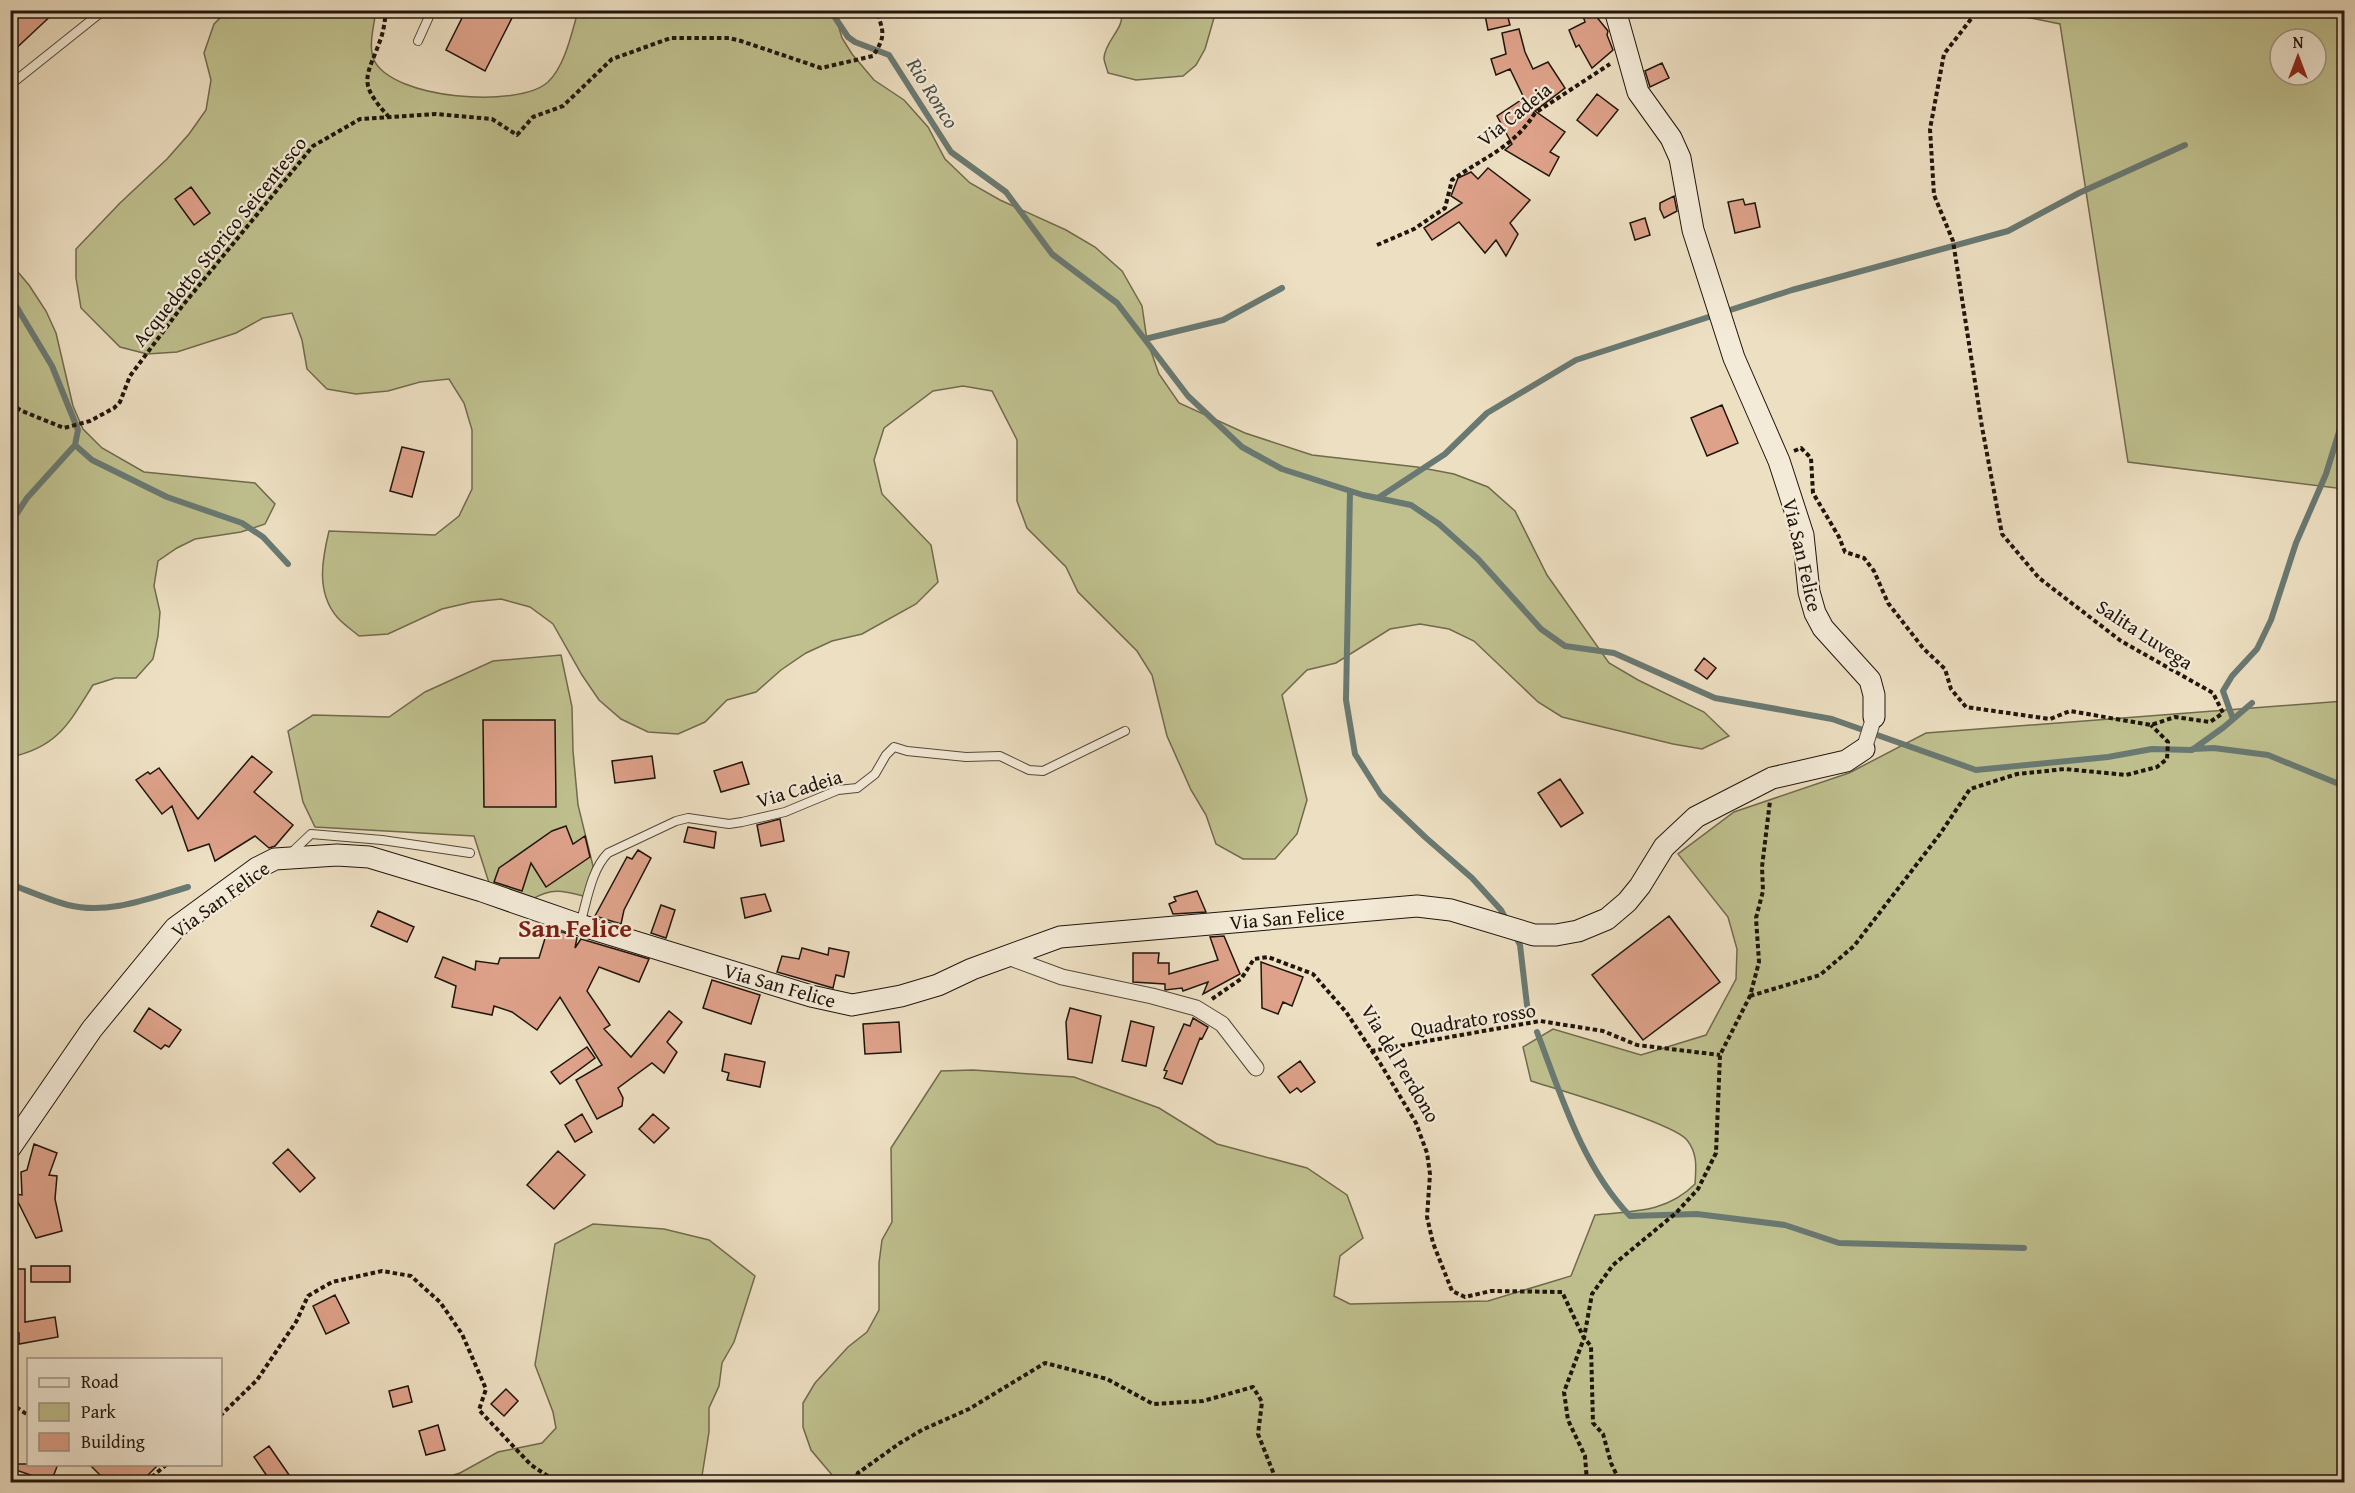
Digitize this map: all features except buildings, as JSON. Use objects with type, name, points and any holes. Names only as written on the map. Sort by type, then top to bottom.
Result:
[{"type":"street","name":"Via San Felice","points":[[10,1148],[92,1029],[175,928],[257,868],[275,859],[337,855],[369,857],[482,891],[580,925],[812,996],[852,1005],[910,994],[938,985],[1005,956],[1060,937],[1417,906],[1451,910],[1534,935],[1556,935],[1578,931],[1607,919],[1627,902],[1640,886],[1664,847],[1696,817],[1772,778],[1846,761],[1864,749],[1874,717],[1874,695],[1870,680],[1823,628],[1815,613],[1809,592],[1803,535],[1779,461],[1734,358],[1693,230],[1680,158],[1671,138],[1638,92],[1615,10]]},
{"type":"street","points":[[1005,956],[1062,978],[1152,996],[1196,1008],[1222,1024],[1256,1068]]},
{"type":"lane","points":[[10,86],[104,10]]},
{"type":"lane","points":[[418,41],[432,10]]},
{"type":"lane","name":"Via Cadeia","points":[[580,925],[596,869],[602,859],[608,853],[676,821],[688,818],[729,824],[742,822],[785,812],[838,790],[857,788],[875,774],[886,755],[894,747],[907,752],[966,758],[1000,756],[1029,770],[1043,771],[1125,731]]},
{"type":"lane","points":[[288,857],[311,834],[382,840],[470,853]]},
{"type":"path","points":[[386,10],[382,37],[368,69],[367,83],[369,93],[390,117]]},
{"type":"path","name":"Acquedotto Storico Seicentesco","points":[[10,404],[55,426],[64,428],[90,421],[114,408],[120,402],[130,376],[176,314],[313,146],[360,119],[436,114],[492,119],[517,135],[533,117],[563,106],[612,59],[672,38],[729,38],[821,68],[873,56],[884,39],[883,28],[876,10]]},
{"type":"path","name":"Salita Luvega","points":[[1779,461],[1788,453],[1801,448],[1811,458],[1813,494],[1839,537],[1845,552],[1864,558],[1874,571],[1888,603],[1923,648],[1945,669],[1951,689],[1966,708],[2050,718],[2070,711],[2151,724],[2175,717],[2210,722],[2223,712],[2213,693],[2121,641],[2039,578],[2002,534],[1982,427],[1953,241],[1934,195],[1930,129],[1944,54],[1978,10]]},
{"type":"path","name":"Via Cadeia","points":[[1377,245],[1414,230],[1445,208],[1452,180],[1505,148],[1528,124],[1535,113],[1626,53]]},
{"type":"path","points":[[1750,996],[1820,975],[1854,946],[1940,834],[1970,789],[2017,774],[2065,768],[2126,776],[2157,767],[2167,759],[2168,742],[2151,724]]},
{"type":"path","points":[[1587,1482],[1585,1456],[1568,1419],[1564,1392],[1584,1338],[1592,1294],[1613,1265],[1676,1213],[1698,1189],[1716,1153],[1720,1055],[1750,996],[1759,962],[1756,918],[1763,891],[1763,858],[1772,778]]},
{"type":"path","name":"Via del Perdono","points":[[1196,1008],[1224,992],[1240,979],[1254,960],[1268,957],[1313,974],[1346,1012],[1416,1123],[1427,1153],[1430,1174],[1427,1217],[1433,1243],[1452,1291],[1465,1296],[1491,1291],[1562,1292],[1584,1338],[1592,1346],[1593,1423],[1603,1434],[1611,1463],[1620,1482]]},
{"type":"path","name":"Quadrato rosso","points":[[1371,1051],[1540,1021],[1603,1031],[1637,1045],[1720,1055]]},
{"type":"path","points":[[222,1414],[257,1380],[296,1322],[308,1296],[332,1282],[382,1271],[411,1276],[440,1302],[462,1334],[486,1389],[479,1410],[531,1465],[557,1482]]},
{"type":"path","points":[[854,1482],[858,1473],[900,1443],[922,1430],[969,1409],[1045,1363],[1107,1379],[1153,1404],[1203,1401],[1253,1387],[1262,1402],[1257,1434],[1277,1482]]},
{"type":"path","points":[[10,1403],[27,1414]]},
{"type":"path","points":[[146,1482],[166,1466]]},
{"type":"green space","points":[[1121,10],[1216,11],[1205,49],[1196,65],[1183,76],[1136,80],[1108,73],[1104,61],[1108,45],[1121,23]]},
{"type":"green space","points":[[227,11],[376,11],[372,55],[385,73],[405,84],[429,91],[456,96],[485,97],[533,90],[548,82],[563,58],[578,11],[834,11],[842,38],[852,54],[874,80],[904,100],[928,127],[945,159],[970,183],[1000,200],[1066,230],[1095,247],[1122,271],[1142,306],[1147,340],[1159,374],[1179,403],[1245,433],[1312,455],[1417,467],[1454,474],[1488,487],[1515,511],[1547,575],[1609,663],[1638,680],[1704,712],[1729,736],[1702,749],[1562,717],[1538,702],[1474,641],[1449,629],[1420,624],[1390,629],[1336,663],[1307,670],[1282,695],[1307,800],[1297,834],[1275,859],[1243,859],[1216,844],[1206,815],[1191,790],[1167,736],[1152,675],[1137,651],[1078,592],[1066,567],[1027,528],[1017,501],[1017,440],[992,391],[963,386],[933,391],[884,428],[874,460],[882,494],[931,545],[938,582],[916,604],[862,634],[832,641],[806,653],[781,670],[756,692],[727,700],[705,722],[678,734],[648,732],[621,719],[599,700],[553,624],[530,607],[501,599],[472,602],[442,609],[388,634],[359,636],[337,617],[326,597],[322,576],[329,531],[435,535],[459,516],[472,489],[472,430],[464,403],[449,379],[420,382],[388,391],[356,394],[327,389],[307,369],[302,340],[292,313],[263,318],[236,333],[177,352],[147,354],[120,347],[81,308],[76,278],[76,249],[167,159],[206,110],[211,80],[204,53],[214,24]]},
{"type":"green space","points":[[1997,11],[2344,11],[2344,489],[2128,462],[2060,24]]},
{"type":"green space","points":[[11,264],[29,285],[46,311],[56,333],[73,406],[83,429],[102,448],[144,472],[255,483],[275,504],[265,524],[241,532],[195,539],[158,561],[154,586],[160,612],[153,659],[136,678],[115,678],[93,685],[61,732],[40,747],[11,757]]},
{"type":"green space","points":[[561,655],[572,707],[578,805],[593,866],[587,897],[558,891],[545,893],[531,900],[490,886],[474,836],[315,827],[303,802],[288,731],[313,715],[389,717],[425,692],[493,661]]},
{"type":"green space","points":[[2344,701],[2344,1482],[838,1482],[811,1450],[803,1427],[803,1403],[815,1383],[848,1347],[867,1332],[879,1310],[879,1263],[882,1240],[892,1222],[891,1148],[941,1071],[973,1070],[1074,1077],[1159,1108],[1217,1144],[1307,1168],[1347,1195],[1363,1238],[1340,1256],[1334,1296],[1350,1304],[1488,1301],[1571,1276],[1595,1215],[1636,1211],[1661,1205],[1672,1201],[1695,1184],[1695,1156],[1687,1140],[1639,1116],[1531,1081],[1523,1047],[1553,1029],[1641,1055],[1706,1035],[1736,979],[1737,949],[1728,917],[1678,854],[1734,812],[1849,773],[1926,733]]},
{"type":"green space","points":[[593,1224],[664,1229],[709,1240],[755,1276],[734,1342],[722,1363],[719,1386],[709,1408],[709,1432],[701,1482],[431,1482],[460,1473],[498,1452],[542,1443],[556,1428],[553,1412],[535,1365],[555,1244]]},
{"type":"waterway","name":"Rio Ronco","points":[[830,10],[848,37],[889,55],[951,152],[1006,192],[1052,254],[1117,303],[1188,396],[1242,447],[1282,469],[1363,495],[1411,505],[1439,524],[1478,559],[1541,629],[1565,646],[1614,653],[1715,698],[1832,719],[1976,770],[2108,757],[2152,749],[2192,750],[2252,703]]},
{"type":"waterway","points":[[1378,498],[1445,454],[1487,413],[1576,360],[1792,290],[2008,231],[2079,193],[2185,145]]},
{"type":"waterway","points":[[1145,339],[1223,320],[1282,288]]},
{"type":"waterway","points":[[10,296],[52,366],[78,430],[75,445],[27,498],[10,524]]},
{"type":"waterway","points":[[2233,719],[2223,691],[2232,676],[2257,649],[2271,620],[2296,543],[2326,474],[2344,416]]},
{"type":"waterway","points":[[75,445],[92,460],[167,497],[242,523],[263,537],[288,564]]},
{"type":"waterway","points":[[1350,491],[1346,700],[1355,754],[1381,795],[1472,878],[1501,910],[1507,921]]},
{"type":"waterway","points":[[2193,749],[2214,748],[2268,755],[2344,786]]},
{"type":"waterway","points":[[10,884],[46,898],[83,908],[114,907],[188,887]]},
{"type":"waterway","points":[[1515,935],[1520,945],[1527,1005],[1530,1013]]},
{"type":"waterway","points":[[1537,1032],[1574,1129],[1599,1175],[1630,1216],[1697,1214],[1785,1225],[1839,1243],[2024,1248]]},
{"type":"district","name":"San Felice","points":[[575,927]]}]
